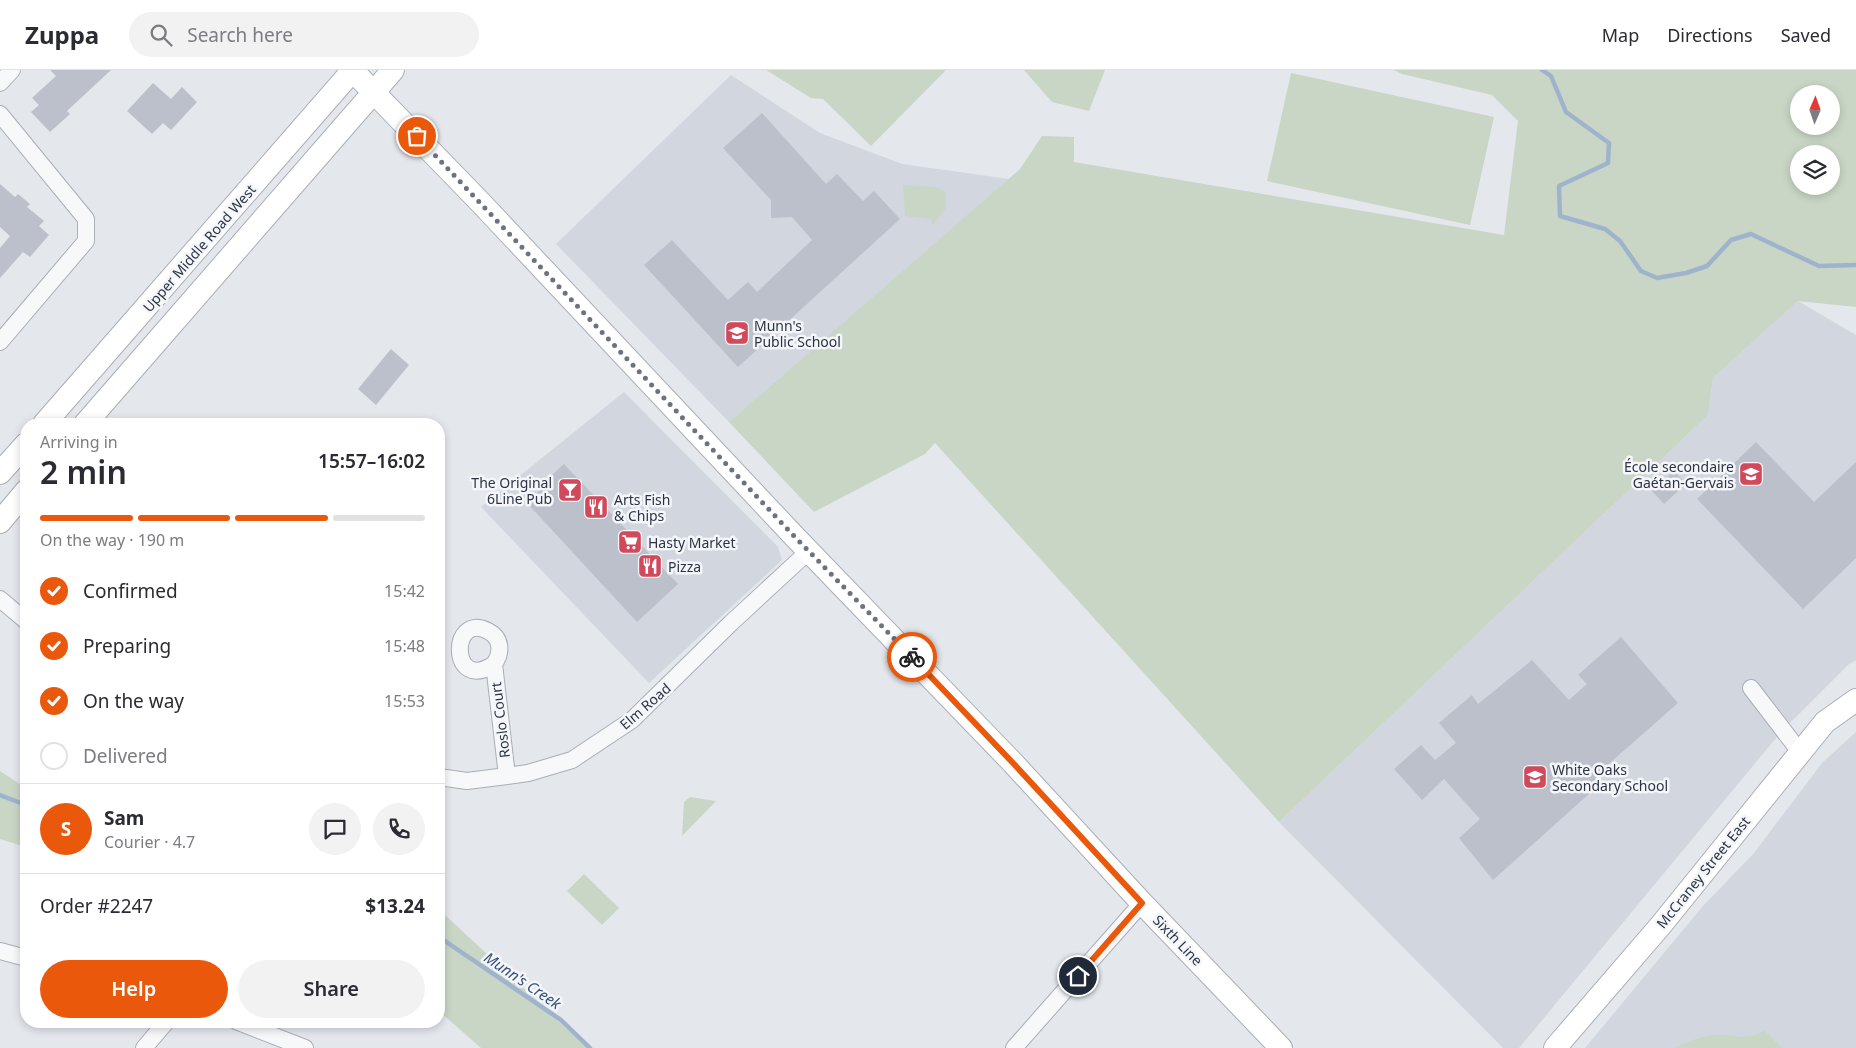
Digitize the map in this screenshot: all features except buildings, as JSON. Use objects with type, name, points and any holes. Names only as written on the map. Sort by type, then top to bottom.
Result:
[{"type":"street","points":[[0,83],[12,70]]},
{"type":"street","name":"Upper Middle Road West","points":[[49,418],[352,70]]},
{"type":"street","name":"Sixth Line","points":[[352,70],[1013,763],[1142,903],[1282,1048]]},
{"type":"street","name":"Upper Middle Road West","points":[[90,418],[393,70]]},
{"type":"street","points":[[0,114],[86,219],[86,241],[0,342]]},
{"type":"street","points":[[0,473],[20,451]]},
{"type":"street","points":[[0,522],[20,498]]},
{"type":"street","name":"Elm Road","points":[[445,778],[467,781],[507,776],[528,773],[572,760],[632,720],[731,623],[810,550]]},
{"type":"street","points":[[0,599],[20,616]]},
{"type":"street","name":"Roslo Court","points":[[494,664],[507,776]]},
{"type":"street","points":[[1751,688],[1800,752]]},
{"type":"street","name":"McCraney Street East","points":[[1555,1048],[1661,925],[1825,722],[1856,700]]},
{"type":"street","points":[[1014,1048],[1142,903]]},
{"type":"street","points":[[0,951],[20,956]]},
{"type":"street","points":[[144,1048],[161,1028]]},
{"type":"street","points":[[254,1028],[305,1048]]},
{"type":"shaded area","name":"Munn's Public School","points":[[731,75],[820,133],[902,164],[1009,179],[729,422],[556,244]]},
{"type":"shaded area","name":"White Oaks Secondary School","points":[[1798,301],[1856,335],[1856,660],[1849,664],[1781,732],[1519,1048],[1503,1048],[1279,822],[1708,415],[1713,378]]},
{"type":"shaded area","points":[[624,392],[778,547],[782,560],[649,683],[481,507]]},
{"type":"shaded area","points":[[1856,732],[1856,1048],[1585,1048],[1703,906],[1754,853],[1822,763]]},
{"type":"green space","points":[[766,70],[946,70],[871,146],[823,99],[811,98]]},
{"type":"green space","points":[[1024,70],[1105,70],[1089,111],[1052,102]]},
{"type":"green space","points":[[1394,70],[1856,70],[1856,307],[1798,301],[1713,378],[1708,415],[1279,822],[935,443],[925,454],[814,512],[729,422],[1020,169],[1042,136],[1074,137],[1074,162],[1504,235],[1518,121],[1492,95],[1402,74]]},
{"type":"green space","points":[[1291,73],[1494,117],[1470,225],[1267,181]]},
{"type":"green space","points":[[903,185],[936,187],[946,192],[946,208],[933,225],[930,219],[905,216]]},
{"type":"green space","points":[[0,771],[20,784],[20,845],[0,839]]},
{"type":"green space","points":[[690,797],[716,801],[682,836],[684,802]]},
{"type":"green space","points":[[584,874],[619,908],[602,925],[567,891]]},
{"type":"green space","points":[[445,915],[588,1048],[481,1048],[445,1016]]},
{"type":"green space","points":[[1764,1030],[1782,1048],[1675,1048],[1708,1036],[1743,1037]]},
{"type":"waterway","points":[[1542,70],[1551,76],[1566,112],[1609,143],[1608,163],[1559,186],[1560,216],[1605,229],[1620,241],[1641,271],[1657,278],[1686,273],[1707,266],[1731,240],[1751,234],[1819,266],[1856,265]]},
{"type":"waterway","name":"Munn's Creek","points":[[0,795],[20,803]]},
{"type":"waterway","name":"Munn's Creek","points":[[445,941],[561,1020],[590,1048]]},
{"type":"way so far","points":[[417,136],[794,536],[810,550],[912,657]]},
{"type":"place","name":"Munn's Public School","points":[[737,333]]},
{"type":"place","name":"École secondaire Gaétan-Gervais","points":[[1751,474]]},
{"type":"place","name":"The Original 6Line Pub","points":[[570,490]]},
{"type":"place","name":"Arts Fish & Chips","points":[[596,507]]},
{"type":"place","name":"Hasty Market","points":[[630,542]]},
{"type":"place","name":"Pizza","points":[[650,566]]},
{"type":"place","name":"White Oaks Secondary School","points":[[1535,777]]},
{"type":"route","points":[[912,657],[1142,903],[1078,976]]}]
